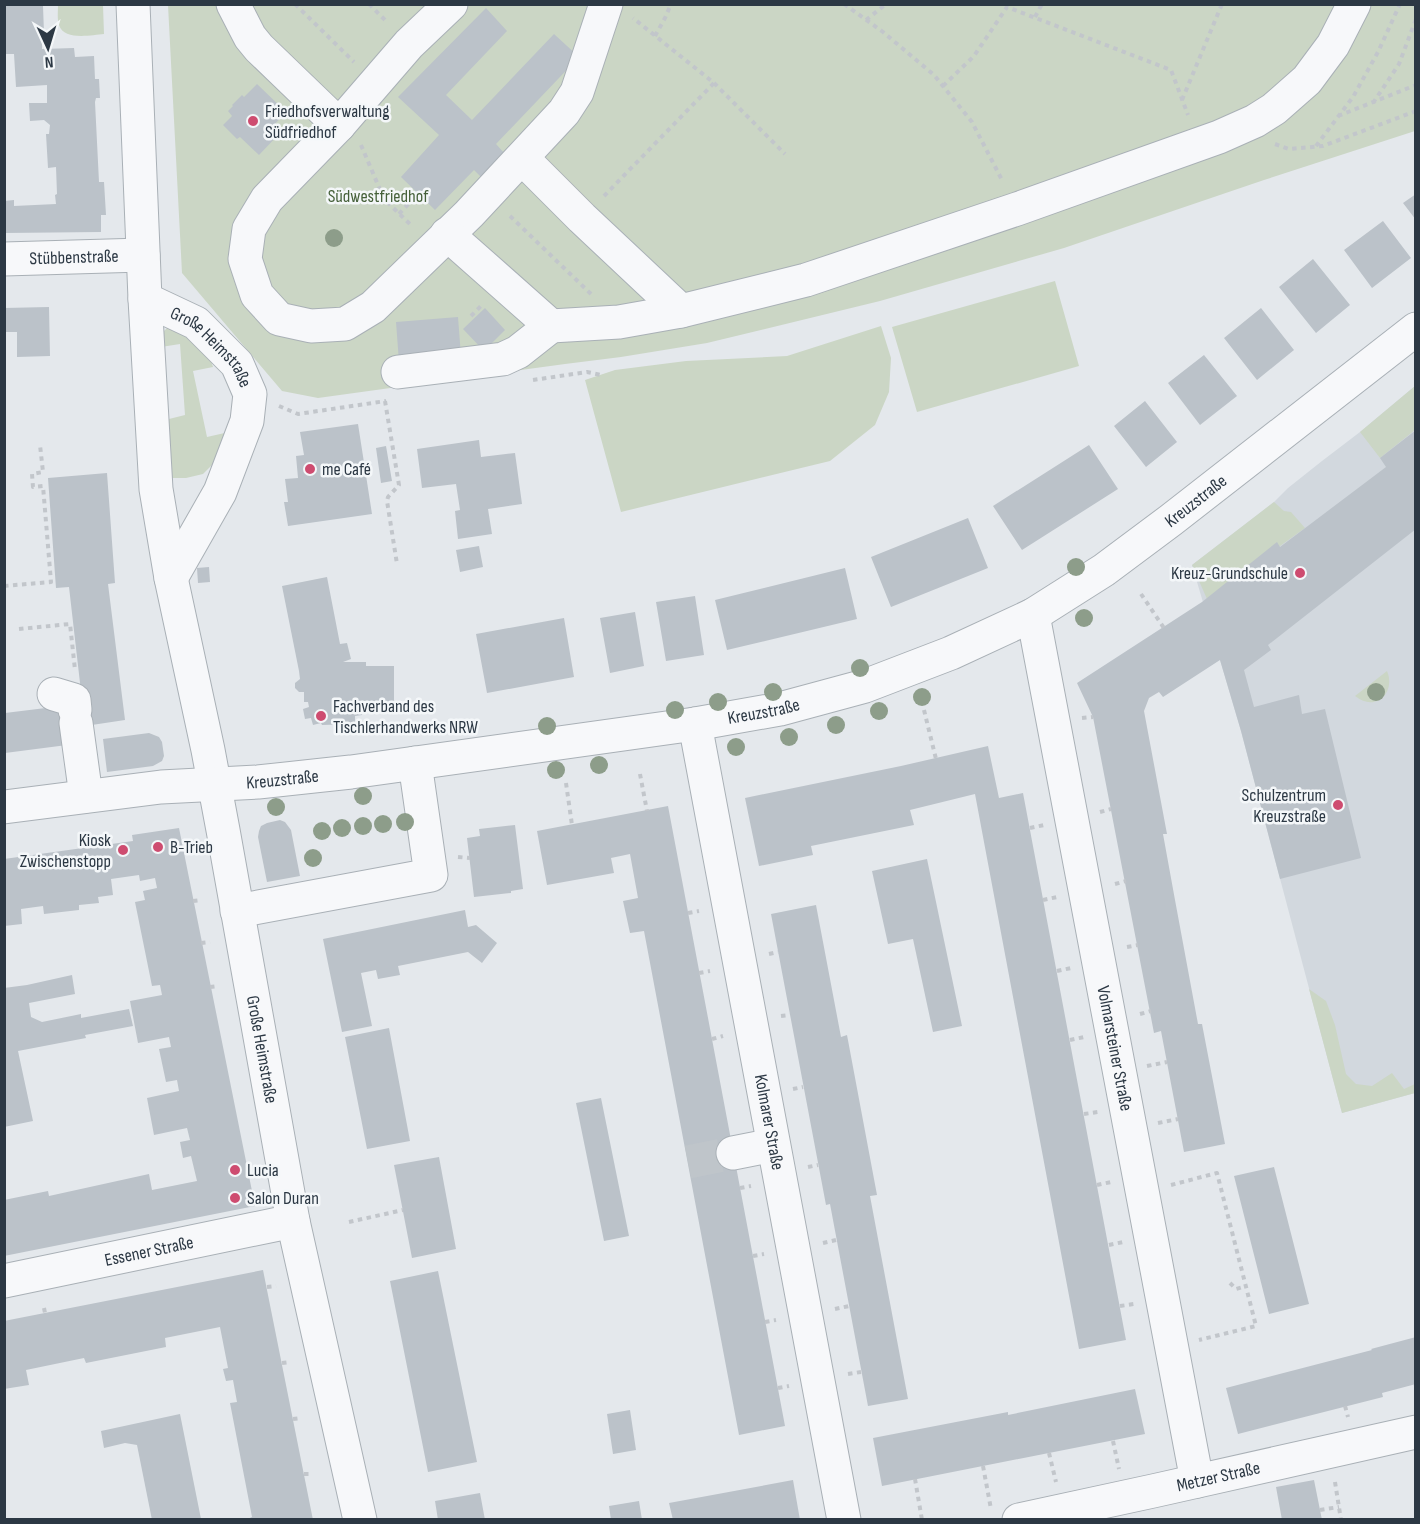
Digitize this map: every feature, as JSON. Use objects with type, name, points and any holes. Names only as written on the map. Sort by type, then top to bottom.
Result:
[{"type":"street","name":"Große Heimstraße","points":[[133,4],[143,255],[159,306],[156,489],[171,578],[214,785],[293,1221],[360,1520]]},
{"type":"street","points":[[233,4],[246,31],[259,48],[343,120]]},
{"type":"street","points":[[451,4],[409,44],[343,120],[267,199],[249,229],[245,258],[256,295],[279,319],[311,326],[345,324],[373,307],[555,123],[572,102],[619,11]]},
{"type":"street","points":[[398,372],[503,359],[518,352],[551,326],[619,321],[681,311],[807,280],[1017,209],[1234,131],[1275,109],[1307,80],[1333,45],[1354,4]]},
{"type":"street","points":[[522,158],[681,311]]},
{"type":"street","points":[[440,241],[551,326]]},
{"type":"street","name":"Stübbenstraße","points":[[4,259],[143,255]]},
{"type":"street","name":"Große Heimstraße","points":[[159,306],[196,323],[237,364],[250,394],[247,421],[220,492],[171,578]]},
{"type":"street","name":"Kreuzstraße","points":[[4,807],[161,787],[214,785],[351,772],[780,709],[865,686],[951,653],[1033,615],[1104,570],[1413,335]]},
{"type":"street","name":"Volmarsteiner Straße","points":[[1033,615],[1197,1481]]},
{"type":"street","points":[[70,707],[86,796]]},
{"type":"street","name":"Kolmarer Straße","points":[[694,723],[844,1520]]},
{"type":"street","points":[[237,911],[431,875],[415,763]]},
{"type":"street","points":[[733,1153],[773,1145]]},
{"type":"street","name":"Essener Straße","points":[[4,1281],[293,1221]]},
{"type":"street","name":"Metzer Straße","points":[[1005,1516],[1197,1481],[1416,1432]]},
{"type":"path","points":[[295,4],[375,82]]},
{"type":"path","points":[[655,36],[671,4]]},
{"type":"path","points":[[844,4],[883,32],[934,75],[972,122],[1017,209]]},
{"type":"path","points":[[866,20],[886,4]]},
{"type":"path","points":[[1035,17],[1042,4]]},
{"type":"path","points":[[1182,100],[1222,4]]},
{"type":"path","points":[[1315,147],[1353,97],[1378,52],[1400,4]]},
{"type":"path","points":[[943,87],[974,56],[1007,7],[1170,70],[1200,144]]},
{"type":"path","points":[[619,11],[714,82],[785,154]]},
{"type":"path","points":[[1373,103],[1399,64],[1416,19]]},
{"type":"path","points":[[582,218],[714,82]]},
{"type":"path","points":[[1338,116],[1416,86]]},
{"type":"path","points":[[1234,131],[1289,149],[1315,147],[1416,111]]},
{"type":"path","points":[[343,120],[384,199],[399,214],[440,241]]},
{"type":"path","points":[[399,214],[418,194]]},
{"type":"path","points":[[487,194],[619,321]]},
{"type":"path","points":[[250,394],[298,414],[355,406]]},
{"type":"path","points":[[385,401],[399,485],[388,496],[387,501],[397,564]]},
{"type":"path","points":[[4,586],[51,582],[43,486],[33,487],[32,474],[43,472],[40,444]]},
{"type":"path","points":[[1142,594],[1164,628]]},
{"type":"path","points":[[19,629],[70,624],[78,696],[70,707]]},
{"type":"path","points":[[924,710],[936,759]]},
{"type":"path","points":[[640,774],[647,811]]},
{"type":"path","points":[[566,783],[572,825]]},
{"type":"path","points":[[193,901],[201,900]]},
{"type":"path","points":[[201,943],[210,942]]},
{"type":"path","points":[[210,987],[218,986]]},
{"type":"path","points":[[1140,1067],[1167,1062]]},
{"type":"path","points":[[1151,1124],[1178,1119]]},
{"type":"path","points":[[1163,1187],[1217,1173],[1256,1326],[1193,1342]]},
{"type":"path","points":[[349,1222],[403,1209]]},
{"type":"path","points":[[1230,1282],[1236,1289],[1245,1286]]},
{"type":"path","points":[[267,1287],[276,1286]]},
{"type":"path","points":[[44,1308],[45,1313]]},
{"type":"path","points":[[282,1363],[290,1362]]},
{"type":"path","points":[[293,1419],[301,1418]]},
{"type":"path","points":[[1113,1440],[1120,1474]]},
{"type":"path","points":[[1050,1454],[1057,1487]]},
{"type":"path","points":[[983,1466],[1005,1516]]},
{"type":"path","points":[[1333,1472],[1341,1520]]},
{"type":"path","points":[[304,1474],[311,1474]]},
{"type":"path","points":[[915,1479],[922,1520]]},
{"type":"path","points":[[1320,1510],[1339,1507]]},
{"type":"shaded area","name":"Schulzentrum Kreuzstraße","points":[[1415,386],[1415,1093],[1342,1113],[1241,731],[1192,565],[1274,502],[1288,488]]},
{"type":"green space","points":[[58,5],[103,5],[104,34],[78,36],[66,33],[59,25]]},
{"type":"green space","name":"Südwestfriedhof","points":[[168,5],[1415,5],[1415,131],[1064,248],[880,301],[707,343],[621,357],[318,398],[282,391],[182,273]]},
{"type":"green space","points":[[1055,281],[1079,366],[917,412],[892,327]]},
{"type":"green space","points":[[881,326],[891,358],[889,392],[875,425],[830,461],[621,512],[585,380],[615,370],[686,361],[787,356]]},
{"type":"green space","points":[[167,328],[177,329],[200,346],[210,358],[213,367],[193,371],[207,437],[229,432],[220,457],[203,474],[186,478],[166,478],[165,420],[185,415],[180,344],[161,347],[162,333]]},
{"type":"green space","points":[[1415,386],[1415,430],[1380,458],[1360,432]]},
{"type":"green space","points":[[1274,502],[1284,511],[1291,512],[1305,528],[1207,599],[1192,565]]},
{"type":"green space","points":[[1387,671],[1389,686],[1382,698],[1370,702],[1355,696]]},
{"type":"green space","points":[[1309,989],[1326,1001],[1335,1025],[1346,1074],[1356,1084],[1372,1086],[1392,1073],[1404,1089],[1415,1084],[1415,1093],[1342,1113]]},
{"type":"building","points":[[4,4],[40,4],[43,6],[42,49],[74,48],[75,57],[94,56],[95,79],[99,79],[100,98],[96,98],[95,102],[99,182],[104,182],[106,215],[101,215],[101,232],[4,233],[4,201],[14,200],[14,206],[56,204],[55,195],[57,194],[56,167],[48,168],[46,134],[49,134],[50,125],[44,120],[30,121],[29,103],[47,103],[47,85],[16,87],[14,54],[4,54]]},
{"type":"building","points":[[486,8],[507,31],[446,95],[472,120],[554,34],[579,57],[496,144],[505,154],[482,178],[474,170],[435,210],[401,177],[439,135],[398,97]]},
{"type":"building","name":"Friedhofsverwaltung Südfriedhof","points":[[257,84],[286,112],[273,126],[280,133],[259,155],[223,125],[232,116],[228,111],[232,105]]},
{"type":"building","points":[[1416,194],[1416,220],[1403,203]]},
{"type":"building","points":[[1383,221],[1411,258],[1372,288],[1344,250]]},
{"type":"building","points":[[1313,259],[1350,305],[1316,333],[1279,287]]},
{"type":"building","points":[[49,307],[50,356],[17,357],[17,332],[4,332],[4,308]]},
{"type":"building","points":[[485,308],[505,330],[484,351],[463,329]]},
{"type":"building","points":[[1261,308],[1294,350],[1257,380],[1224,338]]},
{"type":"building","points":[[458,317],[461,356],[399,362],[396,322]]},
{"type":"building","points":[[1204,355],[1237,396],[1200,425],[1168,383]]},
{"type":"building","points":[[1145,401],[1177,442],[1146,467],[1114,426]]},
{"type":"building","points":[[358,424],[372,514],[288,526],[284,502],[288,502],[285,479],[298,478],[296,456],[304,455],[300,432]]},
{"type":"building","points":[[1416,430],[1416,529],[1268,645],[1271,650],[1244,670],[1254,707],[1299,695],[1302,714],[1325,709],[1361,858],[1280,879],[1220,660],[1163,697],[1159,692],[1149,698],[1144,711],[1167,834],[1163,834],[1198,1024],[1202,1024],[1225,1144],[1184,1152],[1161,1031],[1154,1033],[1093,717],[1077,683],[1202,602],[1277,542],[1280,547],[1386,467],[1380,458]]},
{"type":"building","points":[[479,440],[481,457],[515,453],[522,504],[488,509],[492,534],[458,539],[455,511],[460,510],[456,484],[422,488],[417,449]]},
{"type":"building","points":[[1089,445],[1118,489],[1022,550],[993,506]]},
{"type":"building","points":[[386,446],[392,481],[381,483],[376,448]]},
{"type":"building","points":[[107,473],[115,583],[108,584],[125,720],[85,726],[67,745],[5,753],[5,713],[62,706],[83,709],[69,587],[56,588],[48,478]]},
{"type":"building","points":[[968,518],[988,568],[891,607],[871,557]]},
{"type":"building","points":[[479,546],[483,567],[460,572],[456,550]]},
{"type":"building","points":[[209,567],[210,582],[198,583],[197,568]]},
{"type":"building","points":[[845,568],[857,619],[727,650],[715,600]]},
{"type":"building","points":[[327,577],[340,644],[347,643],[351,659],[343,662],[366,662],[366,666],[394,666],[394,703],[359,702],[362,715],[355,716],[355,724],[322,725],[321,723],[313,725],[311,718],[305,719],[303,709],[309,707],[308,702],[304,702],[304,692],[299,692],[295,688],[295,683],[300,679],[299,671],[282,586]]},
{"type":"building","points":[[695,596],[704,655],[666,661],[656,602]]},
{"type":"building","points":[[635,612],[644,666],[610,673],[600,618]]},
{"type":"building","points":[[564,618],[574,677],[487,693],[476,634]]},
{"type":"building","points":[[149,733],[159,737],[162,742],[164,756],[162,761],[153,766],[107,772],[103,739]]},
{"type":"building","points":[[988,746],[999,798],[1023,793],[1126,1340],[1079,1349],[975,794],[910,810],[914,825],[811,846],[813,855],[759,866],[745,798]]},
{"type":"building","points":[[668,806],[785,1426],[739,1435],[644,931],[630,933],[623,901],[638,898],[630,854],[611,858],[614,873],[547,885],[537,831]]},
{"type":"building","points":[[280,820],[285,822],[291,830],[300,876],[267,882],[258,837],[259,831],[261,826]]},
{"type":"building","points":[[515,825],[523,889],[511,891],[511,893],[474,897],[467,838],[480,836],[479,829]]},
{"type":"building","points":[[179,828],[255,1206],[4,1256],[4,1200],[48,1191],[49,1196],[149,1174],[152,1190],[197,1181],[191,1156],[183,1158],[180,1142],[190,1140],[187,1128],[154,1135],[147,1098],[179,1091],[177,1080],[166,1082],[159,1049],[171,1047],[169,1037],[138,1043],[130,1001],[162,995],[160,985],[152,986],[135,902],[145,900],[143,891],[157,888],[155,878],[140,881],[139,875],[111,879],[113,895],[98,897],[99,903],[79,905],[79,910],[44,914],[43,906],[21,909],[22,924],[4,926],[4,859],[133,841],[132,835]]},
{"type":"building","points":[[927,859],[962,1026],[933,1032],[913,939],[888,944],[872,871]]},
{"type":"building","points":[[816,905],[841,1037],[847,1035],[877,1195],[870,1196],[908,1399],[868,1406],[830,1204],[826,1205],[771,914]]},
{"type":"building","points":[[465,910],[468,927],[476,925],[497,943],[482,963],[468,952],[398,966],[400,975],[378,979],[376,970],[361,973],[372,1026],[342,1032],[323,939]]},
{"type":"building","points":[[72,975],[75,994],[29,1003],[31,1017],[42,1022],[81,1014],[81,1018],[129,1009],[133,1026],[18,1051],[33,1121],[4,1127],[4,988]]},
{"type":"building","points":[[389,1028],[410,1141],[367,1149],[345,1037]]},
{"type":"building","points":[[601,1098],[629,1236],[604,1241],[576,1103]]},
{"type":"building","points":[[439,1157],[456,1249],[412,1258],[394,1165]]},
{"type":"building","points":[[1274,1167],[1309,1304],[1269,1314],[1234,1176]]},
{"type":"building","points":[[263,1270],[313,1520],[245,1520],[252,1517],[230,1403],[237,1402],[233,1380],[226,1381],[223,1369],[228,1368],[220,1327],[165,1338],[166,1347],[86,1363],[84,1358],[26,1370],[29,1385],[4,1389],[4,1321]]},
{"type":"building","points":[[438,1271],[477,1462],[428,1472],[390,1281]]},
{"type":"building","points":[[1416,1337],[1416,1384],[1382,1393],[1383,1397],[1238,1434],[1226,1388]]},
{"type":"building","points":[[1135,1389],[1145,1434],[882,1486],[873,1438],[1008,1412],[1008,1415]]},
{"type":"building","points":[[630,1410],[636,1450],[613,1454],[607,1414]]},
{"type":"building","points":[[180,1414],[201,1519],[152,1520],[137,1445],[125,1443],[104,1448],[101,1431]]},
{"type":"building","points":[[793,1480],[800,1520],[673,1520],[669,1503]]},
{"type":"building","points":[[1314,1480],[1322,1520],[1282,1520],[1276,1487]]},
{"type":"building","points":[[480,1493],[485,1520],[438,1520],[435,1501]]},
{"type":"building","points":[[639,1501],[642,1520],[611,1520],[609,1506]]},
{"type":"tunnel","points":[[688,1162],[733,1153]]},
{"type":"place","name":"Friedhofsverwaltung Südfriedhof","points":[[253,121]]},
{"type":"place","name":"me Café","points":[[310,469]]},
{"type":"place","name":"Kreuz-Grundschule","points":[[1300,573]]},
{"type":"place","name":"Fachverband des Tischlerhandwerks NRW","points":[[321,716]]},
{"type":"place","name":"Schulzentrum Kreuzstraße","points":[[1338,805]]},
{"type":"place","name":"B-Trieb","points":[[158,847]]},
{"type":"place","name":"Kiosk Zwischenstopp","points":[[123,850]]},
{"type":"place","name":"Lucia","points":[[235,1170]]},
{"type":"place","name":"Salon Duran","points":[[235,1198]]}]
